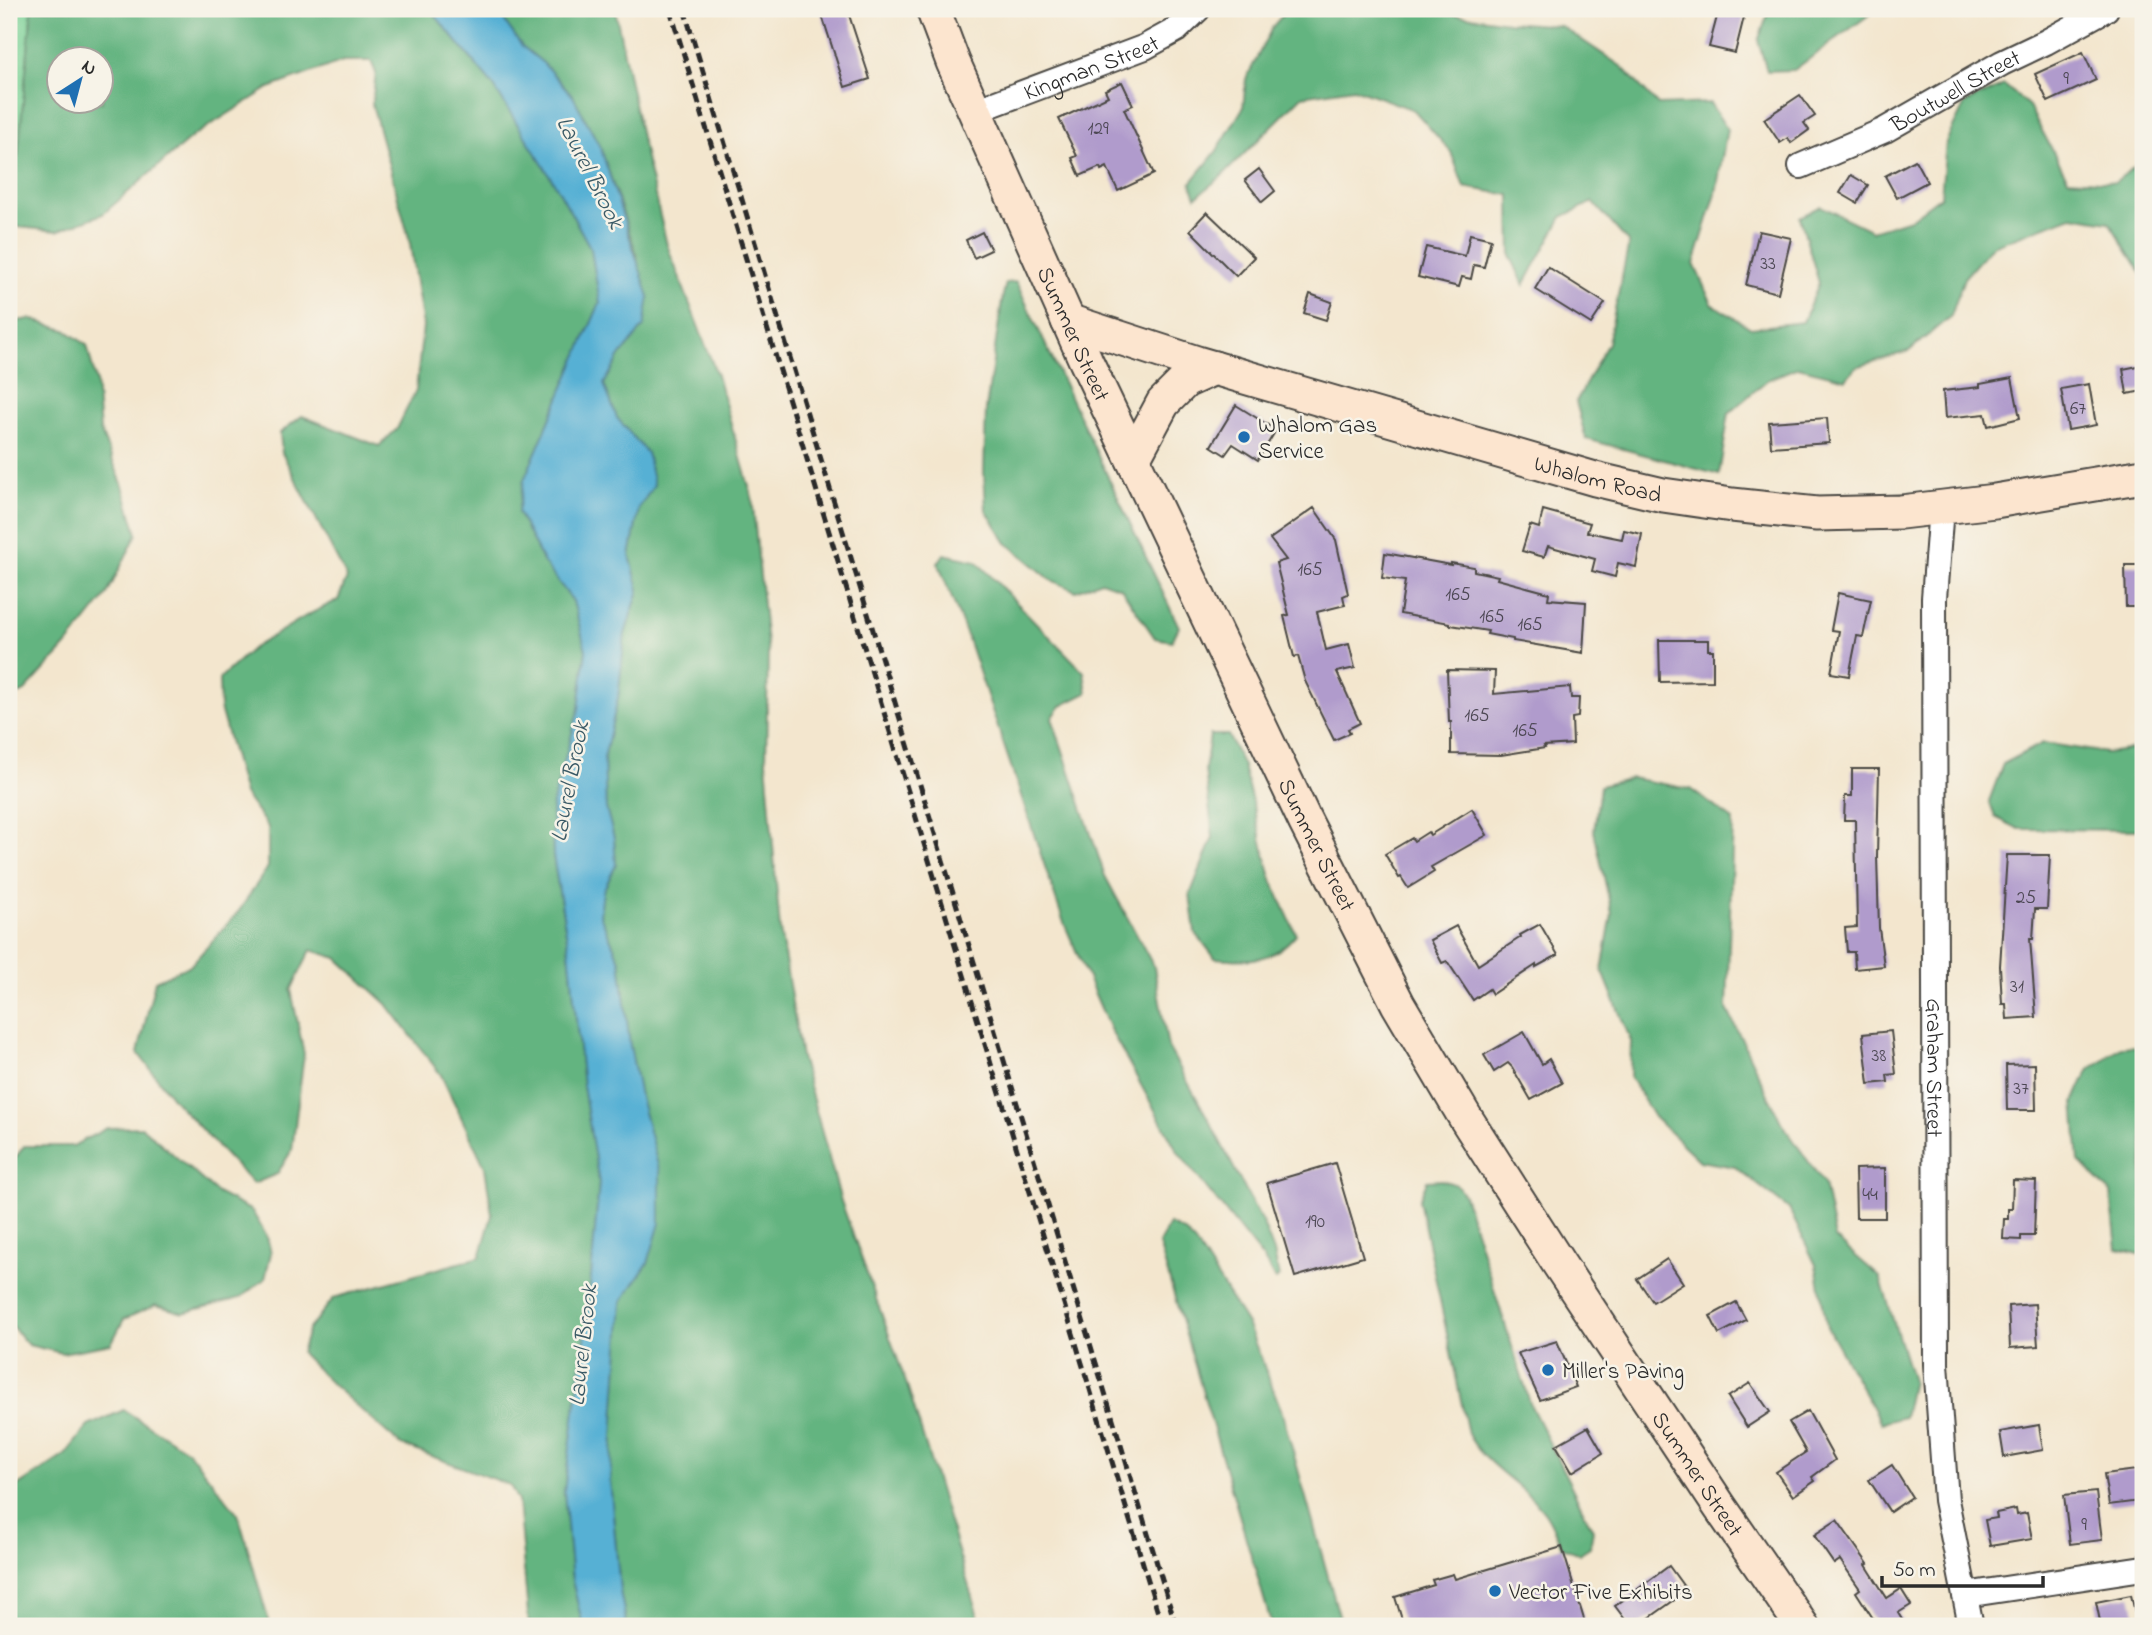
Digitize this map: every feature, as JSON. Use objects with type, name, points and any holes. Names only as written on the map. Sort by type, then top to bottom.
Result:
[{"type":"main road","name":"Summer Street","points":[[933,9],[953,62],[1068,321],[1305,821],[1398,1004],[1465,1117],[1559,1264],[1802,1626]]},
{"type":"main road","name":"Whalom Road","points":[[1068,321],[1214,368],[1595,479],[1663,495],[1760,509],[1817,514],[1873,514],[1941,508],[2143,476]]},
{"type":"main road","points":[[1133,458],[1163,404],[1185,381],[1214,368]]},
{"type":"street","name":"Boutwell Street","points":[[1801,166],[1885,130],[2002,63],[2106,9]]},
{"type":"street","name":"Kingman Street","points":[[975,111],[1145,47],[1166,37],[1192,11]]},
{"type":"street","name":"Graham Street","points":[[1941,508],[1934,612],[1936,1364],[1947,1500],[1971,1626]]},
{"type":"street","points":[[1965,1595],[2143,1568]]},
{"type":"green space","points":[[9,9],[32,9],[18,156],[9,167]]},
{"type":"green space","points":[[32,9],[430,9],[493,85],[558,189],[591,249],[600,303],[524,480],[518,512],[544,563],[573,601],[586,650],[579,709],[552,806],[553,856],[569,951],[583,1086],[599,1183],[587,1324],[564,1491],[572,1580],[583,1626],[529,1626],[518,1501],[510,1485],[401,1445],[301,1353],[308,1330],[334,1298],[480,1257],[492,1215],[485,1167],[441,1075],[386,1003],[337,958],[311,950],[291,990],[304,1054],[292,1150],[277,1174],[253,1184],[174,1100],[138,1053],[155,981],[191,965],[239,911],[268,867],[268,827],[244,794],[220,708],[219,679],[253,648],[338,600],[347,578],[282,453],[280,433],[302,416],[379,446],[397,429],[416,390],[423,326],[409,238],[372,104],[376,73],[371,61],[343,61],[269,88],[193,136],[103,214],[57,231],[9,226],[9,167],[18,156]]},
{"type":"green space","points":[[496,9],[615,9],[641,137],[667,245],[717,375],[752,497],[768,654],[766,761],[780,930],[801,1057],[841,1201],[908,1388],[981,1626],[627,1626],[620,1591],[610,1481],[622,1300],[648,1263],[660,1174],[630,1046],[620,961],[600,915],[603,891],[616,865],[614,838],[606,808],[604,758],[618,698],[625,634],[639,590],[630,556],[639,508],[654,485],[647,453],[617,418],[604,384],[620,356],[644,326],[637,255],[601,149],[573,96],[543,63],[522,46]]},
{"type":"green space","points":[[1288,9],[1448,9],[1452,14],[1561,26],[1622,67],[1658,105],[1710,103],[1727,129],[1716,193],[1694,264],[1712,304],[1751,328],[1803,322],[1819,283],[1800,217],[1821,206],[1872,231],[1910,219],[1941,196],[1946,142],[1965,103],[2004,85],[2028,105],[2068,179],[2115,182],[2143,160],[2143,275],[2109,222],[2072,216],[1992,246],[1964,278],[1951,316],[1909,351],[1856,367],[1846,379],[1798,367],[1767,380],[1729,413],[1719,475],[1586,439],[1576,402],[1608,343],[1629,243],[1593,202],[1562,217],[1524,285],[1511,257],[1510,195],[1464,187],[1451,152],[1414,110],[1354,88],[1302,96],[1223,175],[1196,197],[1191,183],[1216,152],[1243,108],[1246,79],[1273,26]]},
{"type":"green space","points":[[1770,9],[1877,9],[1794,70],[1767,71],[1758,41]]},
{"type":"green space","points":[[1016,282],[1179,627],[1172,641],[1155,638],[1121,588],[1101,581],[1076,591],[1051,580],[1007,543],[986,510],[986,408],[1003,295],[1006,283]]},
{"type":"green space","points":[[30,319],[65,330],[87,345],[96,381],[100,430],[123,486],[137,534],[106,596],[25,691],[9,699],[9,322]]},
{"type":"green space","points":[[944,554],[976,561],[1084,672],[1087,693],[1061,706],[1052,718],[1105,876],[1154,967],[1168,1047],[1263,1224],[1274,1252],[1279,1277],[1276,1280],[1264,1260],[1178,1152],[1110,1029],[1064,923],[967,636],[938,563]]},
{"type":"green space","points":[[1210,735],[1228,735],[1243,766],[1271,878],[1296,934],[1278,950],[1260,958],[1215,958],[1195,932],[1190,895],[1213,837],[1205,770]]},
{"type":"green space","points":[[2043,743],[2107,753],[2143,748],[2143,830],[2019,829],[1995,817],[1989,801],[2003,764]]},
{"type":"green space","points":[[1631,778],[1690,789],[1733,820],[1727,1009],[1781,1122],[1824,1184],[1835,1238],[1880,1277],[1912,1381],[1904,1417],[1881,1423],[1827,1327],[1816,1265],[1789,1209],[1735,1167],[1700,1161],[1654,1117],[1630,1077],[1631,1041],[1602,970],[1612,914],[1594,831],[1600,786]]},
{"type":"green space","points":[[2143,1046],[2143,1255],[2117,1249],[2111,1193],[2079,1161],[2074,1102],[2088,1071],[2121,1047]]},
{"type":"green space","points":[[142,1127],[217,1193],[252,1211],[267,1237],[271,1253],[265,1279],[240,1298],[183,1313],[156,1305],[124,1319],[111,1344],[62,1353],[28,1345],[10,1324],[9,1319],[9,1167],[24,1146],[73,1146],[107,1128]]},
{"type":"green space","points":[[1442,1180],[1457,1185],[1464,1195],[1531,1406],[1593,1530],[1590,1547],[1579,1554],[1562,1547],[1552,1525],[1536,1502],[1484,1456],[1468,1434],[1419,1200],[1427,1181]]},
{"type":"green space","points":[[1169,1224],[1184,1231],[1199,1248],[1248,1326],[1281,1409],[1342,1626],[1272,1626],[1159,1244]]},
{"type":"green space","points":[[124,1410],[188,1451],[238,1514],[270,1626],[9,1626],[9,1492],[65,1455],[88,1426]]},
{"type":"water","name":"Laurel Brook","points":[[430,9],[496,9],[522,46],[543,63],[573,96],[601,149],[649,297],[644,326],[620,356],[604,384],[617,418],[647,453],[654,485],[639,508],[630,556],[639,590],[625,634],[618,698],[604,758],[606,808],[614,838],[616,865],[603,891],[600,915],[620,961],[630,1046],[660,1173],[660,1223],[648,1263],[622,1301],[610,1481],[620,1591],[627,1626],[583,1626],[572,1580],[564,1491],[587,1324],[599,1183],[583,1086],[569,950],[553,856],[552,805],[579,709],[586,650],[573,601],[544,563],[518,512],[524,480],[600,303],[591,249],[558,189],[493,85]]},
{"type":"building","points":[[820,9],[847,9],[870,79],[845,87]]},
{"type":"building","points":[[1719,9],[1746,9],[1735,53],[1709,47]]},
{"type":"building","points":[[2083,52],[2096,80],[2048,102],[2035,74]]},
{"type":"building","points":[[1122,82],[1133,105],[1124,109],[1154,174],[1118,191],[1107,167],[1101,170],[1100,167],[1080,176],[1072,158],[1077,156],[1059,119],[1108,96],[1105,90]]},
{"type":"building","points":[[1800,95],[1815,116],[1804,123],[1809,130],[1791,143],[1788,138],[1780,143],[1764,119]]},
{"type":"building","points":[[1915,160],[1927,182],[1897,198],[1885,176]]},
{"type":"building","points":[[1259,169],[1275,191],[1262,202],[1245,180]]},
{"type":"building","points":[[1851,175],[1868,185],[1857,203],[1840,193]]},
{"type":"building","points":[[1207,212],[1254,257],[1236,276],[1190,230]]},
{"type":"building","points":[[1759,231],[1791,238],[1778,293],[1746,285]]},
{"type":"building","points":[[982,232],[991,250],[974,258],[966,240]]},
{"type":"building","points":[[1470,234],[1491,239],[1484,267],[1474,265],[1471,279],[1462,277],[1459,287],[1418,277],[1426,247],[1465,256]]},
{"type":"building","points":[[1548,267],[1605,303],[1591,324],[1535,289]]},
{"type":"building","points":[[1310,294],[1332,302],[1326,320],[1304,313]]},
{"type":"building","points":[[2143,365],[2143,391],[2127,394],[2123,369]]},
{"type":"building","points":[[2012,378],[2020,418],[1988,426],[1985,414],[1945,418],[1943,391],[1980,387],[1980,384]]},
{"type":"building","points":[[2089,384],[2096,425],[2068,430],[2061,389]]},
{"type":"building","name":"Whalom Gas Service","points":[[1236,405],[1276,430],[1258,460],[1233,444],[1225,455],[1211,446]]},
{"type":"building","points":[[1827,418],[1829,443],[1771,447],[1769,422]]},
{"type":"building","points":[[1314,508],[1336,540],[1348,594],[1343,596],[1345,605],[1317,612],[1326,650],[1349,644],[1355,668],[1337,672],[1360,723],[1348,729],[1350,733],[1334,740],[1305,681],[1298,656],[1294,657],[1284,616],[1289,615],[1276,563],[1286,560],[1270,539]]},
{"type":"building","points":[[1543,510],[1590,523],[1587,532],[1622,539],[1624,530],[1642,534],[1636,567],[1618,563],[1615,577],[1592,571],[1595,559],[1548,546],[1544,557],[1522,551],[1530,525],[1539,528]]},
{"type":"building","points":[[1385,553],[1474,567],[1474,571],[1498,576],[1497,579],[1549,593],[1548,599],[1586,602],[1583,653],[1513,641],[1487,634],[1488,631],[1400,614],[1405,581],[1382,578]]},
{"type":"building","points":[[2125,565],[2143,565],[2143,607],[2126,607]]},
{"type":"building","points":[[1838,593],[1871,600],[1863,637],[1857,636],[1849,676],[1831,673],[1839,631],[1831,630]]},
{"type":"building","points":[[1659,640],[1708,640],[1708,650],[1713,650],[1713,681],[1660,682]]},
{"type":"building","points":[[1447,670],[1495,671],[1494,694],[1570,687],[1571,698],[1579,698],[1578,717],[1572,718],[1573,744],[1544,746],[1545,748],[1501,755],[1451,754]]},
{"type":"building","points":[[1852,769],[1879,769],[1877,856],[1879,928],[1884,966],[1855,969],[1854,952],[1847,952],[1845,928],[1857,927],[1855,820],[1844,820],[1845,796],[1852,796]]},
{"type":"building","points":[[1472,809],[1487,835],[1431,867],[1434,872],[1408,888],[1385,854],[1412,838],[1414,841],[1428,832],[1430,835]]},
{"type":"building","points":[[2007,855],[2050,855],[2047,909],[2035,909],[2033,939],[2030,939],[2036,1017],[2007,1019],[2006,1004],[2002,1004],[2000,966]]},
{"type":"building","points":[[1540,924],[1558,955],[1536,965],[1492,994],[1489,989],[1473,1000],[1447,961],[1442,963],[1430,940],[1456,926],[1478,965]]},
{"type":"building","points":[[1891,1031],[1896,1074],[1887,1075],[1888,1082],[1869,1084],[1863,1034]]},
{"type":"building","points":[[1524,1032],[1542,1064],[1549,1059],[1562,1083],[1531,1100],[1508,1063],[1494,1072],[1484,1055]]},
{"type":"building","points":[[2035,1064],[2036,1110],[2007,1110],[2006,1065]]},
{"type":"building","points":[[1335,1163],[1363,1257],[1295,1277],[1267,1183]]},
{"type":"building","points":[[1885,1168],[1885,1218],[1856,1218],[1855,1169]]},
{"type":"building","points":[[2013,1180],[2036,1181],[2034,1236],[2021,1236],[2021,1240],[2003,1239],[2004,1219],[2008,1219],[2008,1209],[2012,1209]]},
{"type":"building","points":[[1667,1259],[1683,1283],[1653,1302],[1637,1279]]},
{"type":"building","points":[[1736,1302],[1746,1320],[1719,1334],[1710,1316]]},
{"type":"building","points":[[2035,1304],[2038,1346],[2010,1348],[2008,1306]]},
{"type":"building","name":"Miller's Paving","points":[[1557,1341],[1576,1387],[1540,1400],[1518,1353]]},
{"type":"building","points":[[1750,1383],[1770,1412],[1747,1427],[1728,1397]]},
{"type":"building","points":[[1808,1411],[1835,1460],[1812,1477],[1815,1481],[1793,1496],[1776,1472],[1806,1452],[1789,1422]]},
{"type":"building","points":[[2039,1425],[2043,1450],[2004,1457],[2000,1432]]},
{"type":"building","points":[[1588,1427],[1603,1453],[1572,1472],[1556,1445]]},
{"type":"building","points":[[1892,1465],[1912,1497],[1890,1512],[1869,1480]]},
{"type":"building","points":[[2136,1470],[2140,1501],[2109,1505],[2104,1474]]},
{"type":"building","points":[[2096,1492],[2102,1540],[2070,1544],[2064,1495]]},
{"type":"building","points":[[2016,1509],[2017,1515],[2027,1513],[2032,1539],[1990,1546],[1985,1520],[1997,1518],[1996,1513]]},
{"type":"building","points":[[1837,1520],[1868,1564],[1866,1565],[1887,1598],[1901,1589],[1911,1605],[1898,1613],[1906,1626],[1878,1626],[1856,1592],[1860,1589],[1840,1560],[1834,1564],[1814,1535]]},
{"type":"building","name":"Vector Five Exhibits","points":[[1562,1547],[1586,1626],[1404,1626],[1395,1597],[1434,1585],[1432,1580],[1453,1574],[1455,1579]]},
{"type":"building","points":[[1669,1566],[1687,1591],[1638,1626],[1630,1626],[1615,1606]]},
{"type":"building","points":[[2131,1595],[2137,1621],[2101,1626],[2096,1602]]},
{"type":"railway","points":[[670,9],[1162,1626]]},
{"type":"railway","points":[[684,9],[1176,1626]]},
{"type":"place","name":"Whalom Gas Service","points":[[1244,437]]},
{"type":"place","name":"Miller's Paving","points":[[1548,1370]]},
{"type":"place","name":"Vector Five Exhibits","points":[[1495,1591]]}]
